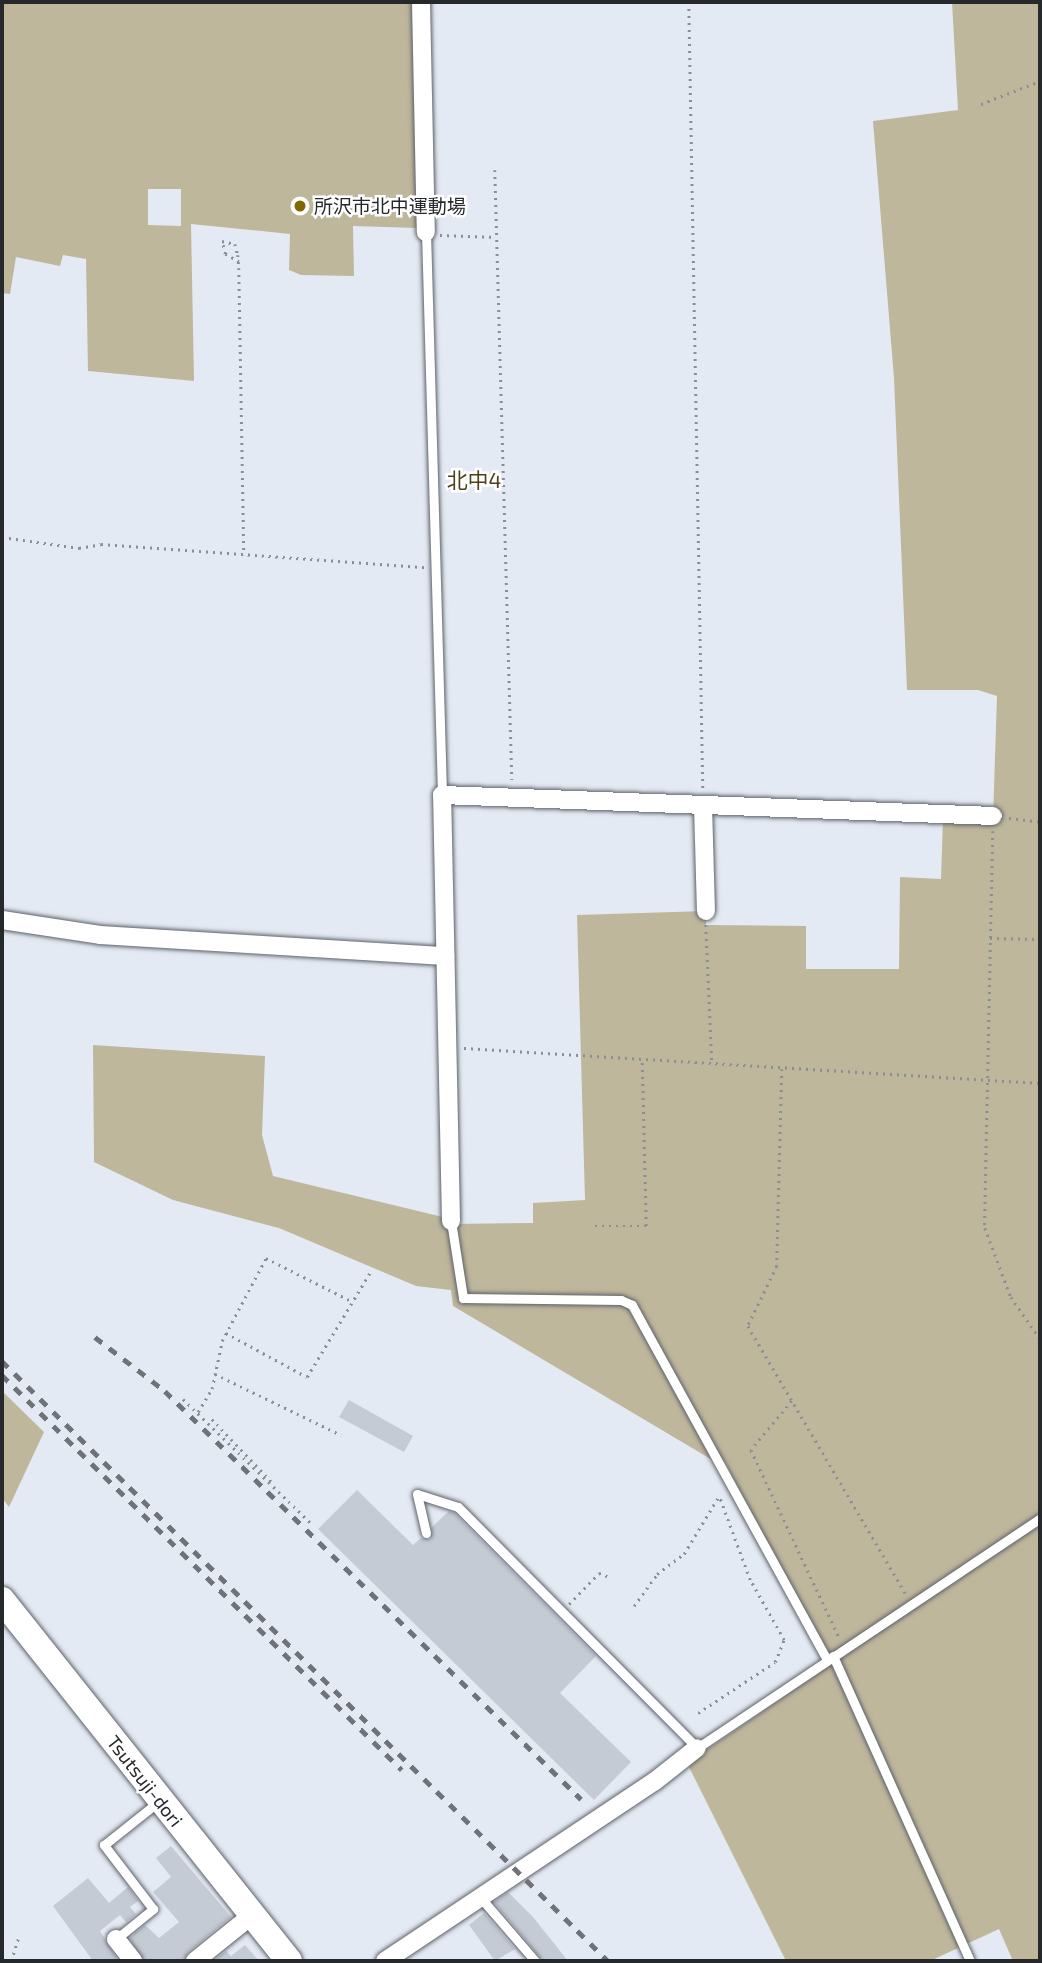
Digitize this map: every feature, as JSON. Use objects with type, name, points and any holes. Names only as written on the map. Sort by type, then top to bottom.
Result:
[{"type":"main road","name":"Tsutsuji-dori","points":[[2,1600],[289,1961]]},
{"type":"street","points":[[421,2],[426,232]]},
{"type":"street","points":[[451,1222],[442,795],[993,816]]},
{"type":"street","points":[[703,805],[706,911]]},
{"type":"street","points":[[2,920],[100,935],[445,956]]},
{"type":"street","points":[[385,1961],[655,1782],[697,1748]]},
{"type":"street","points":[[195,1961],[252,1916]]},
{"type":"street","points":[[116,1939],[133,1961]]},
{"type":"lane","points":[[426,232],[442,795]]},
{"type":"lane","points":[[451,1222],[463,1298],[621,1300],[632,1305],[830,1658],[970,1961]]},
{"type":"lane","points":[[426,1533],[417,1494],[458,1507],[697,1748],[1040,1518]]},
{"type":"lane","points":[[116,1939],[153,1909],[104,1845],[160,1800]]},
{"type":"lane","points":[[480,1896],[535,1961]]},
{"type":"path","points":[[689,2],[703,805]]},
{"type":"path","points":[[981,104],[1040,81]]},
{"type":"path","points":[[495,170],[512,798]]},
{"type":"path","points":[[426,232],[496,237]]},
{"type":"path","points":[[239,261],[225,254],[222,242],[235,244],[239,261],[244,555]]},
{"type":"path","points":[[2,537],[79,548],[101,544],[435,568]]},
{"type":"path","points":[[1040,822],[993,816],[985,1228],[1011,1297],[1040,1339]]},
{"type":"path","points":[[706,911],[712,1065]]},
{"type":"path","points":[[990,939],[1040,939]]},
{"type":"path","points":[[447,1047],[642,1061],[1040,1083]]},
{"type":"path","points":[[595,1226],[646,1226],[642,1061]]},
{"type":"path","points":[[782,1069],[777,1266],[748,1326],[912,1604]]},
{"type":"path","points":[[198,1412],[212,1389],[226,1333],[265,1258],[353,1302]]},
{"type":"path","points":[[226,1333],[307,1377],[371,1271]]},
{"type":"path","points":[[214,1374],[341,1435]]},
{"type":"path","points":[[183,1399],[311,1523],[212,1419]]},
{"type":"path","points":[[792,1401],[751,1450],[844,1649]]},
{"type":"path","points":[[634,1606],[657,1574],[684,1554],[719,1496],[750,1580],[784,1640],[775,1662],[698,1713]]},
{"type":"path","points":[[563,1610],[600,1573],[607,1576]]},
{"type":"path","points":[[11,1961],[19,1936]]},
{"type":"shaded area","name":"所沢市北中運動場","points":[[2,2],[414,2],[417,228],[353,226],[354,276],[301,275],[289,270],[290,234],[191,224],[194,381],[88,371],[86,259],[63,255],[60,266],[16,257],[10,294],[2,293]],"holes":[[[148,189],[181,189],[181,226],[148,225]]]},
{"type":"shaded area","points":[[952,2],[1040,2],[1040,1961],[1013,1961],[999,1929],[930,1961],[786,1961],[687,1763],[829,1666],[725,1462],[709,1458],[453,1306],[451,1290],[416,1286],[279,1228],[173,1200],[94,1162],[93,1045],[265,1056],[262,1135],[273,1176],[447,1218],[447,1224],[533,1223],[533,1203],[585,1200],[577,915],[706,911],[706,925],[806,926],[806,969],[899,969],[900,877],[941,879],[943,818],[993,819],[997,696],[978,690],[907,690],[894,378],[873,121],[958,110]]},
{"type":"shaded area","points":[[2,1391],[44,1432],[9,1507],[2,1498]]},
{"type":"building","points":[[349,1400],[413,1436],[404,1452],[339,1417]]},
{"type":"building","points":[[357,1490],[413,1545],[421,1538],[430,1539],[432,1527],[449,1511],[454,1513],[596,1656],[560,1693],[631,1762],[594,1800],[318,1529]]},
{"type":"building","points":[[171,1846],[231,1917],[188,1952],[184,1961],[144,1961],[130,1939],[135,1933],[145,1925],[159,1938],[179,1922],[153,1892],[171,1877],[156,1858]]},
{"type":"building","points":[[88,1878],[109,1903],[128,1887],[138,1901],[130,1907],[136,1914],[126,1922],[120,1915],[100,1931],[117,1959],[114,1961],[93,1961],[53,1906]]},
{"type":"building","points":[[508,1892],[533,1917],[568,1961],[543,1961],[494,1902]]},
{"type":"building","points":[[484,1913],[515,1949],[495,1961],[469,1925]]},
{"type":"building","points":[[245,1945],[259,1961],[213,1961],[226,1951],[231,1956]]},
{"type":"railway","points":[[95,1337],[165,1391],[581,1799]]},
{"type":"railway","points":[[2,1361],[608,1961]]},
{"type":"railway","points":[[2,1375],[402,1770]]},
{"type":"place","name":"所沢市北中運動場","points":[[300,206]]},
{"type":"district","name":"北中4","points":[[474,480]]}]
